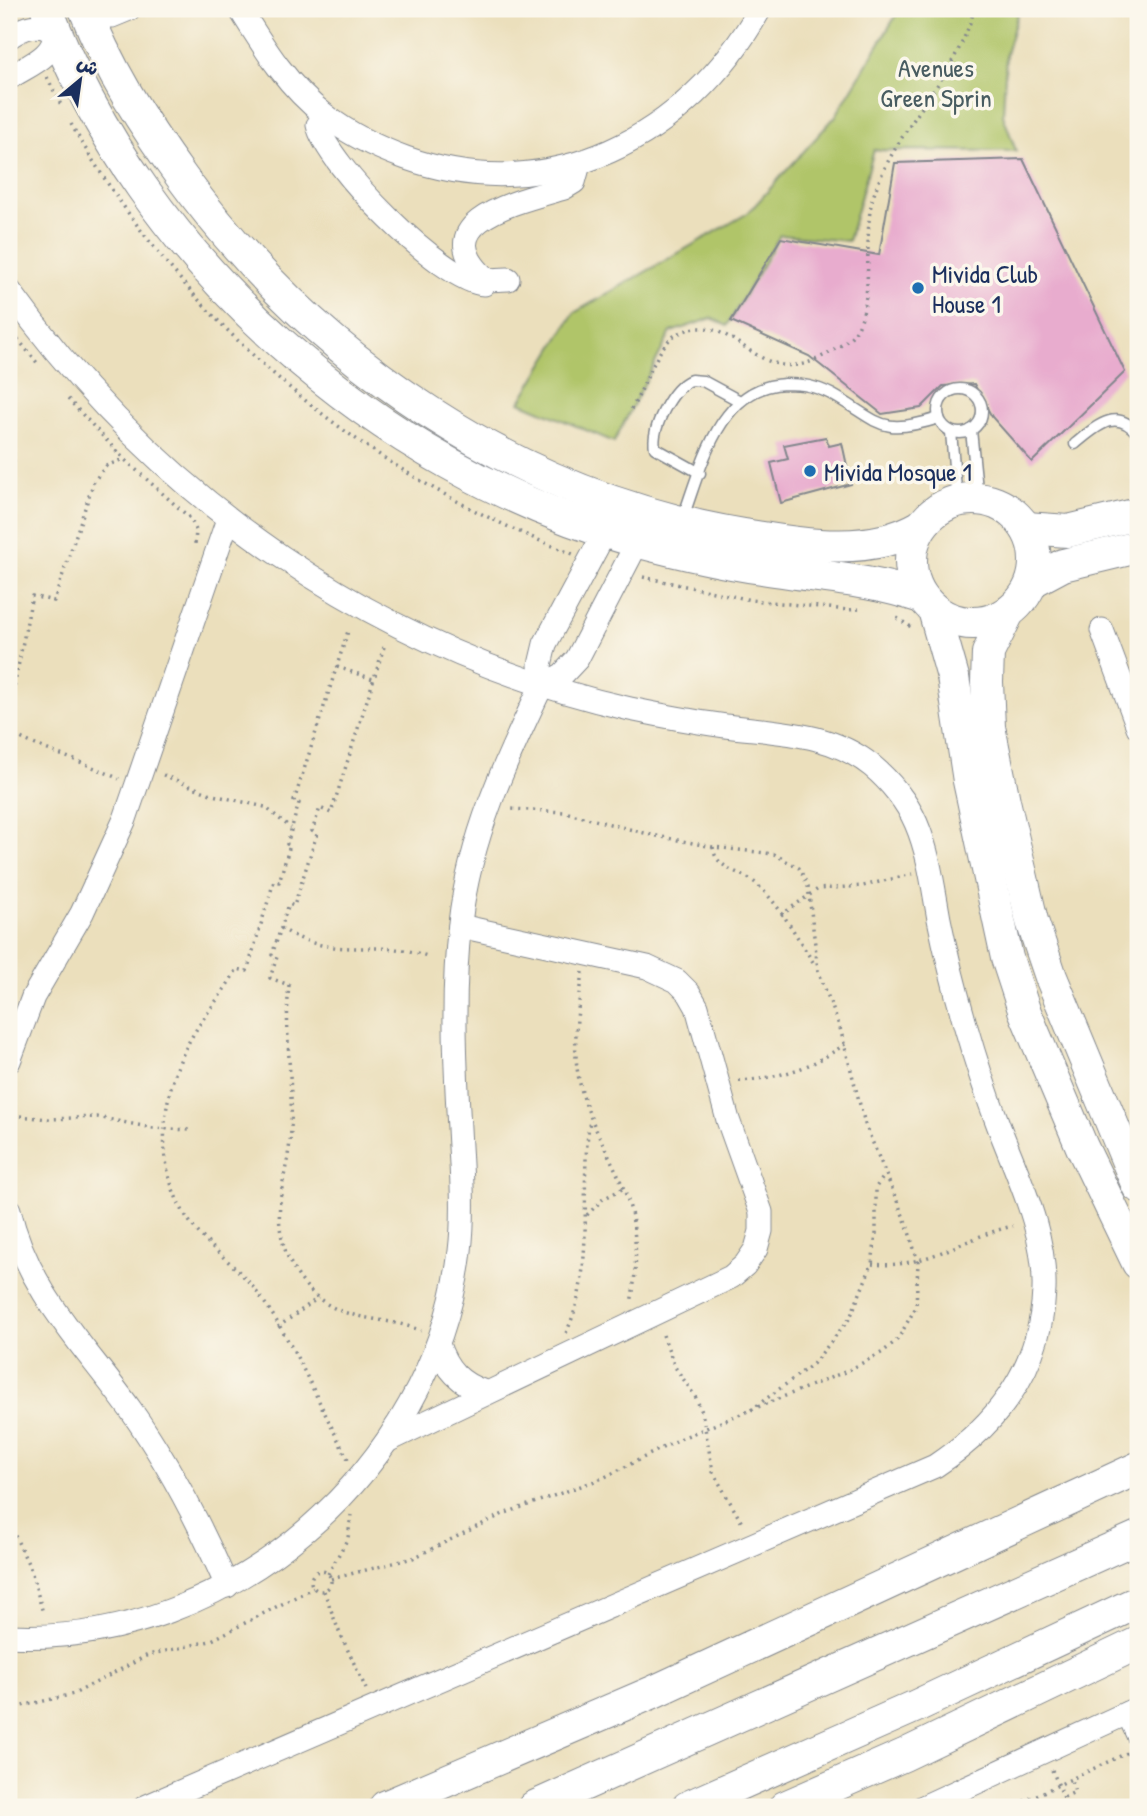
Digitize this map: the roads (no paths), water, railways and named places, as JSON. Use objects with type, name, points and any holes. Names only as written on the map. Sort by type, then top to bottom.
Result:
[{"type":"street","points":[[9,37],[23,27],[87,10],[112,16],[129,9]]},
{"type":"street","points":[[240,9],[288,81],[326,116],[391,152],[442,170],[479,174],[524,174],[579,164],[608,153],[673,113],[724,62],[760,9]]},
{"type":"street","points":[[87,10],[121,86],[145,127],[208,213],[283,298],[325,336],[416,405],[476,440],[571,485],[682,522],[766,538],[853,545],[888,542],[921,526]]},
{"type":"street","points":[[9,78],[47,54],[51,20]]},
{"type":"street","points":[[51,20],[86,96],[114,145],[181,237],[260,323],[348,398],[450,465],[504,493],[605,532],[728,562],[869,582],[928,603],[951,620],[970,624],[990,621],[1008,613],[1023,600],[1032,581],[1036,563],[1034,545],[1026,528],[1005,507],[967,499],[931,515],[914,539],[911,561],[914,583],[928,603],[953,677],[969,781],[1007,958],[1024,1010],[1082,1147],[1138,1263]]},
{"type":"street","points":[[326,116],[318,125],[321,138],[333,156],[408,239],[479,284],[498,280],[473,265],[466,250],[466,237],[480,218],[564,188],[574,182],[579,164]]},
{"type":"street","points":[[9,290],[100,403],[158,459],[228,519],[296,567],[378,616],[486,665],[542,685],[676,718],[818,737],[848,750],[874,768],[896,790],[914,817],[930,869],[965,1024],[1033,1218],[1042,1254],[1044,1290],[1040,1326],[1029,1360],[1013,1392],[992,1421],[965,1446],[935,1466],[374,1711],[145,1807]]},
{"type":"street","points":[[1026,528],[1068,531],[1138,514]]},
{"type":"street","points":[[9,1061],[33,997],[82,914],[125,819],[228,519]]},
{"type":"street","points":[[9,1636],[49,1635],[111,1627],[170,1611],[227,1586],[275,1556],[319,1520],[358,1479],[388,1440],[416,1394],[438,1344],[456,1275],[464,1205],[456,1052],[460,926],[471,860],[486,808],[542,685],[540,665],[545,644],[605,532]]},
{"type":"street","points":[[542,685],[562,675],[577,659],[638,541]]},
{"type":"street","points":[[1032,581],[1063,565],[1138,547]]},
{"type":"street","points":[[1008,613],[988,653],[987,682],[989,727],[1004,801],[1032,921],[1051,977],[1138,1186]]},
{"type":"street","points":[[1102,631],[1138,727]]},
{"type":"street","points":[[388,1440],[731,1277],[745,1265],[756,1249],[761,1231],[761,1212],[716,1082],[697,1007],[683,987],[663,972],[460,926]]},
{"type":"street","points":[[9,1210],[25,1258],[46,1298],[158,1451],[184,1494],[227,1586]]},
{"type":"street","points":[[438,1344],[446,1364],[460,1380],[485,1392]]},
{"type":"street","points":[[385,1807],[652,1693],[1138,1468]]},
{"type":"street","points":[[534,1807],[1138,1537]]},
{"type":"street","points":[[688,1807],[914,1707],[1138,1602]]},
{"type":"street","points":[[785,1807],[916,1749],[1138,1643]]},
{"type":"street","points":[[923,1807],[1133,1710],[1138,1735]]},
{"type":"lane","points":[[700,473],[654,448],[653,438],[676,391],[691,380],[704,382],[738,400]]},
{"type":"lane","points":[[682,522],[700,473],[730,409],[738,400],[774,384],[806,384],[845,402],[874,423],[895,428],[939,418]]},
{"type":"lane","points":[[963,388],[972,391],[982,406],[982,416],[971,430],[967,499],[951,432],[939,418],[940,400],[946,393],[963,388]]},
{"type":"lane","points":[[1075,444],[1103,422],[1117,420],[1132,426],[1138,434]]},
{"type":"lane","points":[[951,432],[971,430]]},
{"type":"place","name":"Mivida Club House 1","points":[[918,288]]},
{"type":"place","name":"Mivida Mosque 1","points":[[810,471]]},
{"type":"park label","name":"Avenues Green Sprin","points":[[936,82]]}]
